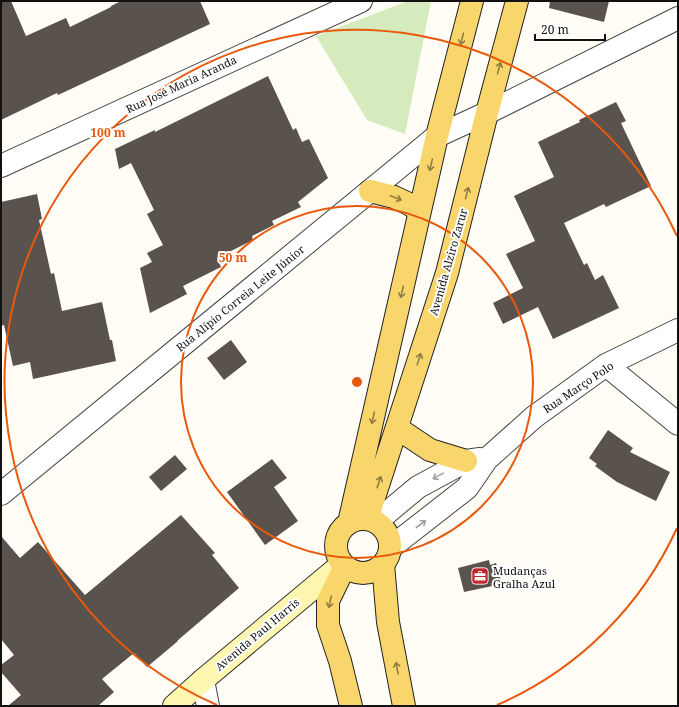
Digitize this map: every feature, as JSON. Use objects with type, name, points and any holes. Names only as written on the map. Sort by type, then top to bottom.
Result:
[{"type":"main road","points":[[364,521],[420,211],[437,136],[472,1]]},
{"type":"main road","name":"Avenida Alziro Zarur","points":[[364,521],[397,428],[447,273],[517,1]]},
{"type":"main road","points":[[370,191],[394,197],[420,211]]},
{"type":"main road","points":[[397,428],[430,450],[466,461]]},
{"type":"main road","points":[[387,556],[377,570],[360,574],[352,571],[343,565],[337,556],[337,537],[342,529],[364,521],[384,529],[389,538],[387,556],[388,622],[404,706]]},
{"type":"main road","points":[[343,565],[328,601],[328,625],[340,661],[351,706]]},
{"type":"street","name":"Rua José Maria Aranda","points":[[1,166],[361,1]]},
{"type":"street","name":"Rua Alípio Correia Leite Júnior","points":[[1,494],[437,136],[487,113],[678,18]]},
{"type":"street","name":"Rua Março Polo","points":[[387,556],[467,488],[487,459],[534,417],[606,365],[678,330]]},
{"type":"street","points":[[606,365],[678,424]]},
{"type":"street","points":[[364,521],[418,487],[466,461],[487,459]]},
{"type":"street","name":"Avenida Paul Harris","points":[[174,706],[203,680],[343,565]]},
{"type":"street","points":[[203,680],[208,706]]},
{"type":"green space","points":[[408,1],[431,1],[405,134],[367,120],[316,36]]},
{"type":"building","points":[[1,1],[11,1],[26,36],[66,18],[70,27],[121,1],[200,1],[210,24],[1,120]]},
{"type":"building","points":[[550,1],[609,1],[604,22],[549,8]]},
{"type":"building","points":[[268,76],[293,130],[296,128],[302,142],[309,139],[328,178],[298,202],[301,207],[272,221],[274,225],[252,236],[253,240],[217,258],[221,267],[183,286],[187,294],[150,313],[140,268],[152,262],[147,253],[163,245],[147,214],[154,210],[131,163],[119,169],[115,149],[155,130],[155,132]]},
{"type":"building","points":[[616,102],[626,121],[621,123],[651,186],[606,207],[604,204],[564,223],[584,265],[587,263],[595,280],[603,275],[619,308],[553,339],[538,307],[503,324],[493,303],[523,288],[506,254],[535,241],[514,196],[554,177],[538,142],[580,122],[579,120]]},
{"type":"building","points":[[37,194],[42,219],[39,220],[51,274],[54,273],[62,311],[102,302],[116,361],[33,379],[30,362],[13,366],[4,325],[1,326],[1,202]]},
{"type":"building","points":[[231,340],[247,362],[224,380],[207,358]]},
{"type":"building","points":[[608,430],[633,448],[630,452],[670,472],[656,501],[617,482],[595,466],[597,464],[589,458]]},
{"type":"building","points":[[175,455],[187,469],[161,491],[149,477]]},
{"type":"building","points":[[272,459],[287,478],[274,487],[298,521],[265,545],[227,492]]},
{"type":"building","points":[[181,515],[215,553],[212,555],[239,588],[147,667],[134,653],[102,679],[114,692],[98,706],[8,706],[21,695],[1,672],[1,665],[14,655],[1,639],[1,536],[20,558],[38,542],[85,595]]},
{"type":"building","name":"Mudanças Gralha Azul","points":[[489,560],[490,565],[496,563],[502,584],[464,592],[458,568]]},
{"type":"place","name":"Mudanças Gralha Azul","points":[[480,576]]}]
